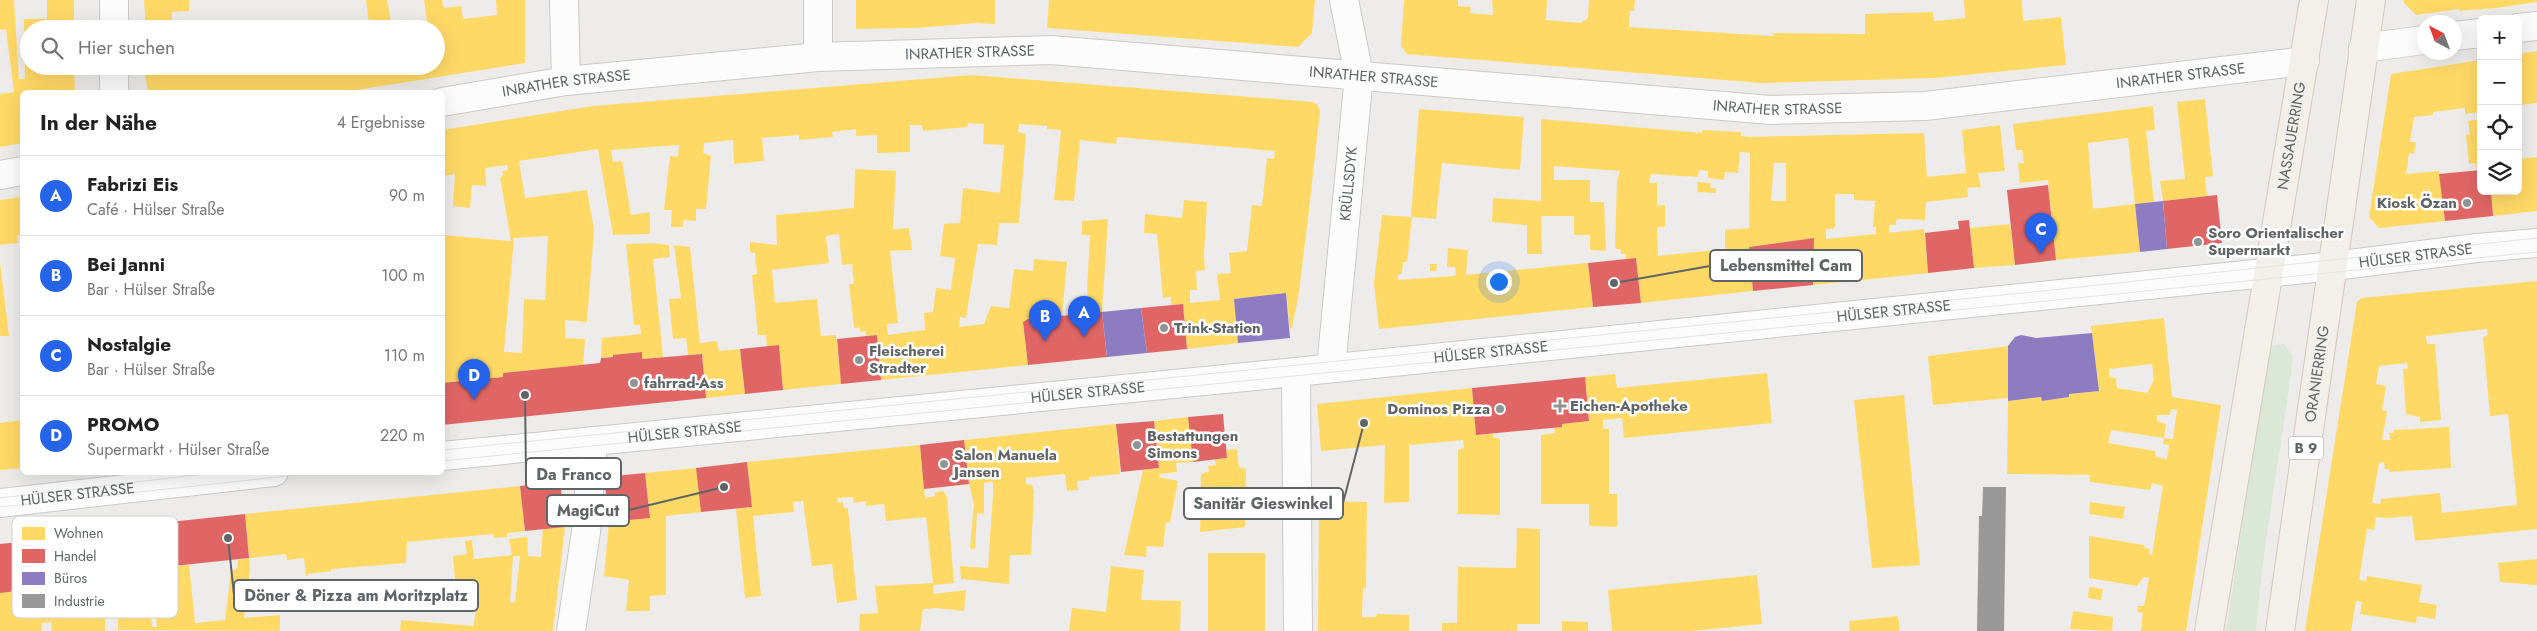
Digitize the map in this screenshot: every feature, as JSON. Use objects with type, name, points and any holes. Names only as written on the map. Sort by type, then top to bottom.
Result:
[{"type":"main road","name":"NASSAUERRING","points":[[2269,272],[2314,0]]},
{"type":"main road","name":"B 9","points":[[2334,266],[2371,0]]},
{"type":"main road","name":"ORANIERRING","points":[[2280,631],[2334,266]]},
{"type":"main road","points":[[2209,631],[2269,272]]},
{"type":"street","points":[[114,0],[114,20]]},
{"type":"street","points":[[564,0],[566,81]]},
{"type":"street","points":[[818,0],[818,56]]},
{"type":"street","name":"KRÜLLSDYK","points":[[1331,368],[1359,74],[1344,0]]},
{"type":"street","points":[[2522,28],[2537,26]]},
{"type":"street","points":[[2462,35],[2477,33]]},
{"type":"street","points":[[2363,48],[2417,41]]},
{"type":"street","name":"INRATHER STRASSE","points":[[445,101],[566,81],[818,56],[1051,50],[1359,74],[1771,110],[1924,106],[2305,61]]},
{"type":"street","points":[[114,75],[114,90]]},
{"type":"street","points":[[0,175],[20,171]]},
{"type":"street","name":"HÜLSER STRASSE","points":[[445,456],[1296,372],[2334,266],[2477,248],[2537,243]]},
{"type":"street","points":[[1296,372],[1298,631]]},
{"type":"street","points":[[571,631],[586,532],[593,441]]},
{"type":"street","name":"HÜLSER STRASSE","points":[[0,502],[143,479],[218,475]]},
{"type":"green space","points":[[2284,344],[2293,357],[2263,562],[2256,631],[2226,631],[2267,363],[2271,346]]},
{"type":"building: Wohnen","points":[[0,0],[14,0],[19,79],[25,79],[25,75],[74,75],[75,90],[20,90],[20,143],[0,147],[0,94],[14,92],[6,29],[0,30]]},
{"type":"building: Wohnen","points":[[47,0],[74,0],[74,20],[24,20],[47,19]]},
{"type":"building: Wohnen","points":[[144,0],[189,0],[189,11],[172,12],[172,20],[145,20]]},
{"type":"building: Wohnen","points":[[366,0],[387,0],[390,20],[369,20]]},
{"type":"building: Wohnen","points":[[424,0],[442,0],[444,8],[461,6],[463,19],[497,15],[496,0],[525,0],[525,63],[356,90],[148,90],[145,75],[445,75],[445,20],[427,20]]},
{"type":"building: Wohnen","points":[[856,0],[995,0],[995,24],[976,23],[917,28],[856,29]]},
{"type":"building: Wohnen","points":[[1049,0],[1315,0],[1312,33],[1298,47],[1047,28]]},
{"type":"building: Wohnen","points":[[1404,0],[1458,0],[1458,6],[1471,7],[1470,13],[1493,15],[1492,0],[1547,0],[1546,20],[1581,23],[1588,18],[1589,0],[1635,0],[1634,11],[1630,11],[1629,27],[1773,36],[1773,33],[1865,34],[1865,14],[1933,12],[1934,21],[1965,18],[1964,0],[2022,0],[2023,21],[2061,17],[2066,65],[1935,78],[1761,83],[1407,54],[1401,46]]},
{"type":"building: Wohnen","points":[[2404,0],[2537,0],[2537,2],[2496,8],[2459,11],[2459,9],[2416,15],[2404,3]]},
{"type":"building: Wohnen","points":[[2537,51],[2537,103],[2522,105],[2522,53]]},
{"type":"building: Wohnen","points":[[2477,61],[2477,112],[2465,114],[2465,108],[2433,112],[2433,115],[2414,117],[2410,142],[2416,142],[2414,154],[2409,153],[2406,174],[2439,171],[2445,221],[2379,228],[2369,217],[2391,74]]},
{"type":"building: Wohnen","points":[[972,75],[1313,102],[1317,104],[1320,111],[1299,292],[1292,328],[1290,328],[1286,293],[1234,299],[1238,343],[1187,349],[1183,304],[1171,305],[1171,297],[1163,298],[1157,234],[1144,233],[1145,214],[1182,218],[1184,200],[1207,202],[1205,270],[1196,271],[1197,290],[1190,290],[1190,303],[1220,300],[1217,274],[1231,273],[1229,253],[1247,251],[1252,205],[1262,206],[1267,158],[1274,159],[1275,151],[1117,137],[1116,144],[1080,140],[1074,201],[1054,200],[1061,130],[1047,129],[1047,126],[1019,124],[1018,132],[1026,134],[1019,223],[999,223],[997,245],[978,244],[966,318],[960,317],[959,327],[984,324],[991,306],[1009,308],[1014,269],[1033,271],[1034,259],[1067,262],[1062,316],[1028,319],[1023,322],[1028,365],[881,380],[877,335],[866,336],[866,331],[860,332],[860,327],[854,328],[849,284],[854,284],[852,264],[842,265],[839,234],[826,236],[829,263],[772,270],[775,303],[817,299],[821,336],[836,335],[841,384],[783,390],[779,345],[767,347],[766,335],[758,335],[752,275],[757,274],[755,253],[750,252],[750,242],[777,245],[776,215],[854,208],[855,169],[896,171],[893,229],[888,230],[909,228],[912,250],[890,251],[898,323],[887,324],[888,335],[925,330],[924,313],[933,312],[936,288],[951,290],[955,258],[940,256],[944,224],[960,223],[963,188],[1000,193],[1004,145],[983,144],[984,124],[968,123],[967,127],[923,131],[922,125],[910,125],[910,152],[877,153],[877,135],[856,136],[856,129],[832,132],[833,137],[799,140],[799,135],[762,138],[764,161],[734,164],[733,140],[704,143],[703,153],[711,156],[706,209],[696,209],[696,221],[683,220],[683,227],[671,227],[672,210],[664,210],[670,156],[678,157],[679,145],[611,150],[613,162],[622,161],[631,215],[650,212],[650,234],[613,235],[598,149],[519,161],[525,198],[587,190],[594,230],[587,322],[565,320],[565,338],[585,339],[583,365],[503,373],[503,377],[445,383],[445,235],[511,241],[500,178],[503,175],[502,171],[508,170],[507,165],[485,168],[486,186],[472,185],[470,208],[453,206],[455,174],[445,176],[445,130],[593,106]],"holes":[[[548,236],[545,300],[524,299],[522,353],[504,352],[514,238]]]},
{"type":"building: Wohnen","points":[[2205,99],[2213,176],[2205,177],[2207,196],[2163,201],[2160,181],[2185,179],[2177,102]]},
{"type":"building: Wohnen","points":[[2153,106],[2155,130],[2146,131],[2154,202],[2135,204],[2140,252],[2056,260],[2048,180],[2020,183],[2018,163],[2024,163],[2022,150],[2016,150],[2013,124]],"holes":[[[2128,138],[2135,204],[2093,209],[2088,143]]]},
{"type":"building: Wohnen","points":[[1419,109],[1524,117],[1520,170],[1442,163],[1436,219],[1412,217],[1407,262],[1403,262],[1402,273],[1398,275],[1398,280],[1456,275],[1455,267],[1447,267],[1448,248],[1468,250],[1466,275],[1588,263],[1593,307],[1379,329],[1374,283],[1382,215],[1411,217]]},
{"type":"building: Wohnen","points":[[1541,119],[1702,133],[1702,130],[1741,132],[1741,136],[1750,137],[1924,133],[1927,177],[1966,173],[1962,130],[2000,125],[2005,171],[1978,173],[1981,187],[1967,188],[1968,197],[1926,202],[1925,220],[1900,219],[1896,220],[1896,225],[1889,225],[1889,233],[1924,229],[1928,273],[1813,285],[1814,238],[1749,247],[1753,291],[1641,303],[1636,258],[1626,259],[1626,254],[1621,254],[1621,250],[1615,248],[1617,181],[1620,171],[1554,166],[1554,180],[1590,180],[1590,202],[1604,202],[1606,251],[1590,250],[1590,235],[1574,235],[1574,216],[1541,216],[1542,254],[1527,254],[1527,225],[1492,222],[1493,198],[1541,201]],"holes":[[[1740,152],[1750,153],[1749,228],[1725,230],[1725,249],[1658,256],[1657,227],[1665,227],[1665,205],[1657,206],[1657,183],[1649,183],[1651,174],[1698,177],[1699,170],[1708,171],[1708,178],[1724,180],[1725,172],[1738,173]],[[1774,163],[1786,163],[1786,201],[1771,201]],[[1835,194],[1854,194],[1854,200],[1875,201],[1873,227],[1876,227],[1876,234],[1826,239],[1826,229],[1833,229],[1835,227]]]},
{"type":"building: Wohnen","points":[[2477,120],[2477,170],[2476,163],[2469,164],[2466,135],[2470,134],[2468,121]]},
{"type":"building: Wohnen","points":[[2537,157],[2537,211],[2493,216],[2491,195],[2522,195],[2522,159]]},
{"type":"building: Wohnen","points":[[1697,182],[1711,183],[1710,188],[1716,188],[1716,193],[1698,192]]},
{"type":"building: Wohnen","points":[[20,197],[20,235],[17,235],[18,243],[0,245],[0,200]]},
{"type":"building: Wohnen","points":[[1108,219],[1102,312],[1092,313],[1092,308],[1089,308],[1087,290],[1090,235],[1082,235],[1082,221]]},
{"type":"building: Wohnen","points":[[2010,224],[2015,265],[1974,268],[1970,228]]},
{"type":"building: Wohnen","points":[[651,243],[669,245],[670,257],[653,259],[663,357],[642,359],[642,352],[601,358],[602,338],[641,334],[640,325],[634,325],[626,244]]},
{"type":"building: Wohnen","points":[[674,245],[690,247],[700,343],[717,341],[719,351],[740,349],[745,394],[706,398],[702,354],[688,355],[686,338],[673,339],[669,299],[681,298]]},
{"type":"building: Wohnen","points":[[0,262],[9,336],[0,336]]},
{"type":"building: Wohnen","points":[[1430,264],[1437,264],[1436,271],[1430,271]]},
{"type":"building: Wohnen","points":[[2537,281],[2537,529],[2415,541],[2412,516],[2376,517],[2374,530],[2367,529],[2359,580],[2366,581],[2367,576],[2422,585],[2419,602],[2437,605],[2435,619],[2417,616],[2416,623],[2360,614],[2362,602],[2356,601],[2351,631],[2305,631],[2357,302],[2361,298]],"holes":[[[2487,329],[2488,335],[2483,337],[2490,416],[2508,414],[2517,505],[2442,513],[2440,493],[2381,499],[2380,504],[2372,503],[2379,463],[2384,462],[2385,469],[2389,469],[2389,472],[2451,468],[2449,427],[2394,430],[2394,433],[2389,433],[2390,440],[2382,440],[2387,411],[2382,410],[2386,386],[2376,384],[2379,366],[2407,363],[2408,369],[2403,369],[2406,414],[2420,417],[2420,422],[2441,420],[2435,344],[2427,344],[2426,336]]]},
{"type":"building: Wohnen","points":[[2164,318],[2172,397],[2221,405],[2186,631],[2141,631],[2143,613],[2137,612],[2138,606],[2144,606],[2149,578],[2144,577],[2137,586],[2089,578],[2089,536],[2144,545],[2145,548],[2150,549],[2149,554],[2152,555],[2163,486],[2152,483],[2150,490],[2090,482],[2090,475],[2007,474],[2008,401],[2041,397],[2042,401],[2069,397],[2069,394],[2099,391],[2091,326]],"holes":[[[2152,364],[2154,380],[2147,393],[2117,388],[2116,378],[2109,377],[2109,369]],[[2171,409],[2177,410],[2173,439],[2164,438],[2166,424],[2157,421],[2157,415],[2170,415]],[[2111,430],[2164,438],[2163,444],[2169,445],[2167,459],[2156,457],[2155,451],[2108,443]]]},
{"type":"building: Wohnen","points":[[2009,346],[2008,398],[1933,405],[1928,356]]},
{"type":"building: Wohnen","points":[[1767,373],[1772,423],[1624,438],[1622,418],[1603,420],[1603,429],[1609,429],[1609,494],[1617,494],[1617,527],[1589,526],[1589,504],[1541,504],[1541,435],[1555,433],[1554,427],[1562,427],[1562,424],[1589,421],[1585,377],[1615,374],[1617,388]]},
{"type":"building: Wohnen","points":[[1472,388],[1476,435],[1493,434],[1493,438],[1499,438],[1500,441],[1500,515],[1458,514],[1458,450],[1464,448],[1463,440],[1411,445],[1409,442],[1409,502],[1384,503],[1385,445],[1321,451],[1317,404]]},
{"type":"building: Wohnen","points":[[1904,395],[1920,565],[1872,568],[1854,400]]},
{"type":"building: Wohnen","points":[[1188,417],[1193,462],[1176,463],[1177,472],[1160,474],[1159,477],[1178,481],[1170,523],[1166,522],[1163,547],[1147,546],[1146,557],[1124,555],[1143,470],[1159,468],[1154,421]]},
{"type":"building: Wohnen","points":[[20,420],[20,468],[0,470],[0,423]]},
{"type":"building: Wohnen","points":[[1116,424],[1120,474],[1089,477],[1089,480],[1077,481],[1078,490],[1067,491],[1065,474],[1026,478],[1026,484],[1032,485],[1034,491],[1031,555],[1010,555],[1009,584],[961,579],[960,566],[988,568],[993,494],[993,482],[984,483],[984,514],[977,513],[975,549],[970,548],[974,504],[969,484],[964,440]]},
{"type":"building: Wohnen","points":[[920,445],[925,498],[935,496],[935,492],[943,491],[947,497],[954,583],[933,585],[934,594],[966,590],[964,611],[935,608],[923,609],[920,631],[859,631],[860,614],[878,613],[875,586],[933,583],[926,517],[886,521],[884,504],[866,506],[866,501],[854,503],[853,497],[837,498],[838,503],[843,502],[843,507],[848,509],[857,600],[837,603],[832,564],[812,566],[803,501],[793,502],[794,512],[753,516],[761,596],[745,598],[736,509],[752,507],[747,462]]},
{"type":"building: Wohnen","points":[[1237,449],[1239,467],[1246,469],[1245,527],[1200,532],[1201,474],[1209,471],[1208,466],[1216,465],[1215,460],[1227,458],[1226,450]]},
{"type":"building: Wohnen","points":[[696,468],[701,512],[666,516],[666,595],[650,596],[650,611],[626,611],[629,580],[604,576],[609,522],[650,518],[645,473]]},
{"type":"building: Wohnen","points":[[520,486],[525,531],[507,533],[507,537],[494,538],[493,534],[407,542],[406,563],[331,569],[331,571],[307,574],[308,576],[306,576],[304,558],[287,560],[286,554],[249,558],[245,514]]},
{"type":"building: Wohnen","points":[[1319,501],[1367,502],[1366,588],[1363,588],[1362,617],[1376,617],[1377,614],[1409,615],[1409,631],[1318,631]]},
{"type":"building: Wohnen","points":[[2090,502],[2125,507],[2123,519],[2089,514]]},
{"type":"building: Wohnen","points":[[565,527],[553,631],[400,631],[401,620],[474,626],[477,590],[456,592],[453,556],[467,554],[465,541],[472,540],[474,559],[512,555],[509,539],[527,537],[528,556],[541,557],[543,529]],"holes":[[[513,556],[520,556],[515,602],[510,602]]]},
{"type":"building: Wohnen","points":[[1517,528],[1540,529],[1540,624],[1517,624],[1517,631],[1442,631],[1442,623],[1457,623],[1458,567],[1516,568]]},
{"type":"building: Wohnen","points":[[1208,553],[1265,553],[1265,631],[1208,631]]},
{"type":"building: Wohnen","points":[[249,558],[250,570],[244,618],[280,615],[280,631],[118,630],[118,618],[151,618],[152,627],[157,627],[156,618],[178,618],[178,566],[189,565],[195,623],[225,620],[231,571],[237,569],[238,560]]},
{"type":"building: Wohnen","points":[[2537,559],[2537,585],[2500,582],[2498,563]]},
{"type":"building: Wohnen","points":[[1111,566],[1144,570],[1141,600],[1181,601],[1180,631],[1069,631],[1072,608],[1106,612]]},
{"type":"building: Wohnen","points":[[1757,575],[1762,624],[1691,631],[1612,631],[1608,590]]},
{"type":"building: Wohnen","points":[[2089,587],[2103,589],[2101,600],[2088,598]]},
{"type":"building: Wohnen","points":[[12,592],[12,618],[105,618],[105,631],[52,631],[51,622],[41,623],[42,631],[0,631],[0,593]]},
{"type":"building: Wohnen","points":[[2073,611],[2113,617],[2112,631],[2070,629]]},
{"type":"building: Wohnen","points":[[1898,616],[1900,631],[1850,631],[1849,621]]},
{"type":"building: Wohnen","points":[[1562,621],[1588,622],[1588,631],[1562,631]]},
{"type":"building: Handel","name":"Kiosk Özan","points":[[2477,170],[2477,195],[2491,195],[2493,216],[2445,221],[2439,174]]},
{"type":"building: Handel","points":[[2048,185],[2056,260],[2015,265],[2007,190]]},
{"type":"building: Handel","points":[[2217,195],[2222,243],[2167,249],[2163,201]]},
{"type":"building: Handel","points":[[1969,220],[1974,268],[1928,273],[1925,233],[1959,229],[1958,221]]},
{"type":"building: Handel","points":[[1814,238],[1813,285],[1753,291],[1749,247]]},
{"type":"building: Handel","points":[[1636,258],[1641,303],[1593,307],[1588,263]]},
{"type":"building: Handel","name":"Trink-Station","points":[[1183,304],[1187,349],[1147,353],[1141,308]]},
{"type":"building: Handel","points":[[1102,312],[1107,357],[1028,365],[1023,322],[1028,319]]},
{"type":"building: Handel","name":"Fleischerei Stradter","points":[[877,335],[881,380],[841,384],[837,339]]},
{"type":"building: Handel","points":[[779,345],[783,390],[745,394],[740,349]]},
{"type":"building: Handel","points":[[642,352],[642,359],[702,354],[706,398],[445,425],[445,383],[503,377],[503,373],[600,363],[601,358],[613,357],[613,355]]},
{"type":"building: Handel","points":[[1585,377],[1589,421],[1562,424],[1562,427],[1476,435],[1472,388]]},
{"type":"building: Handel","points":[[1223,414],[1227,458],[1193,462],[1188,417]]},
{"type":"building: Handel","name":"Bestattungen Simons","points":[[1154,421],[1159,468],[1121,472],[1116,424]]},
{"type":"building: Handel","name":"Salon Manuela Jansen","points":[[964,440],[969,484],[924,489],[920,445]]},
{"type":"building: Handel","points":[[747,462],[752,507],[701,512],[696,468]]},
{"type":"building: Handel","points":[[645,473],[650,518],[609,522],[604,477]]},
{"type":"building: Handel","points":[[560,481],[565,527],[525,531],[520,486]]},
{"type":"building: Handel","points":[[245,514],[249,558],[178,566],[178,521]]},
{"type":"building: Handel","points":[[12,543],[12,592],[0,593],[0,544]]},
{"type":"building: Büros","points":[[2163,201],[2167,249],[2140,252],[2135,204]]},
{"type":"building: Büros","points":[[1286,293],[1290,338],[1238,343],[1234,299]]},
{"type":"building: Büros","points":[[1141,308],[1147,353],[1107,357],[1102,312]]},
{"type":"building: Büros","points":[[2092,333],[2099,391],[2069,394],[2069,397],[2042,401],[2041,397],[2008,401],[2008,346],[2015,337],[2021,335],[2036,338]]},
{"type":"building: Industrie","points":[[1983,487],[2006,487],[2004,631],[1977,631],[1979,516],[1982,516]]},
{"type":"tram line","points":[[445,450],[2033,292],[2537,238]]},
{"type":"tram line","points":[[445,461],[2537,252]]},
{"type":"tram line","points":[[0,498],[196,475]]},
{"type":"tram line","points":[[0,507],[296,475]]},
{"type":"place","name":"Kiosk Özan","points":[[2467,203]]},
{"type":"place","name":"Soro Orientalischer Supermarkt","points":[[2198,242]]},
{"type":"place","name":"Nostalgie","points":[[2041,254]]},
{"type":"place","name":"Lebensmittel Cam","points":[[1614,283]]},
{"type":"place","name":"Trink-Station","points":[[1164,328]]},
{"type":"place","name":"Fabrizi Eis","points":[[1084,337]]},
{"type":"place","name":"Bei Janni","points":[[1045,341]]},
{"type":"place","name":"Fleischerei Stradter","points":[[859,360]]},
{"type":"place","name":"fahrrad-Ass","points":[[634,383]]},
{"type":"place","name":"Da Franco","points":[[525,395]]},
{"type":"place","name":"PROMO","points":[[474,400]]},
{"type":"place","name":"Eichen-Apotheke","points":[[1560,406]]},
{"type":"place","name":"Dominos Pizza","points":[[1500,409]]},
{"type":"place","name":"Sanitär Gieswinkel","points":[[1364,423]]},
{"type":"place","name":"Bestattungen Simons","points":[[1137,445]]},
{"type":"place","name":"Salon Manuela Jansen","points":[[944,464]]},
{"type":"place","name":"MagiCut","points":[[724,487]]},
{"type":"place","name":"Döner & Pizza am Moritzplatz","points":[[228,538]]}]
